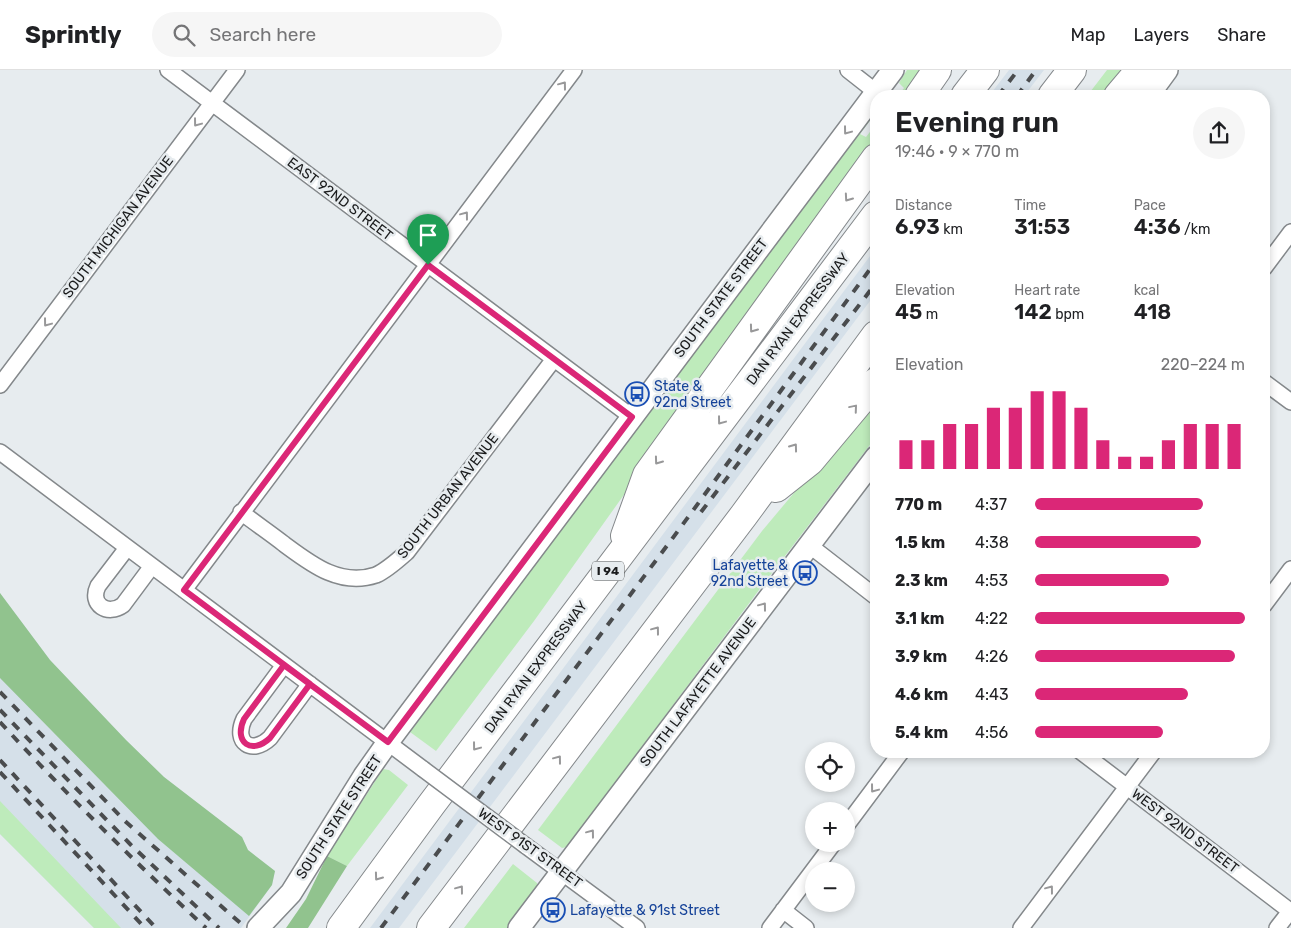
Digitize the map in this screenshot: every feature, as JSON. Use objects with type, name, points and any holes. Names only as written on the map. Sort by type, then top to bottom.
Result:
[{"type":"highway","points":[[923,90],[937,70]]},
{"type":"highway","points":[[970,90],[985,70]]},
{"type":"highway","points":[[1057,90],[1072,70]]},
{"type":"highway","points":[[1123,90],[1140,70]]},
{"type":"highway","points":[[615,563],[647,475],[870,166]]},
{"type":"highway","name":"DAN RYAN EXPRESSWAY","points":[[341,928],[431,805],[870,222]]},
{"type":"highway","points":[[431,928],[744,515],[870,343]]},
{"type":"highway","points":[[744,515],[810,461],[870,389]]},
{"type":"main road","name":"SOUTH STATE STREET","points":[[877,90],[892,70]]},
{"type":"main road","points":[[1152,90],[1167,70]]},
{"type":"main road","name":"SOUTH STATE STREET","points":[[258,928],[291,893],[364,776],[388,742],[870,100]]},
{"type":"main road","name":"SOUTH LAFAYETTE AVENUE","points":[[520,928],[561,871],[870,465]]},
{"type":"main road","name":"SOUTH STATE STREET","points":[[278,928],[291,893]]},
{"type":"street","name":"EAST 92ND STREET","points":[[168,70],[632,417]]},
{"type":"street","name":"SOUTH MICHIGAN AVENUE","points":[[0,385],[237,70]]},
{"type":"street","points":[[184,590],[574,70]]},
{"type":"street","points":[[848,70],[873,90]]},
{"type":"street","points":[[1270,260],[1291,232]]},
{"type":"street","name":"SOUTH URBAN AVENUE","points":[[241,512],[312,565],[328,573],[345,578],[360,578],[377,574],[407,552],[554,359]]},
{"type":"street","points":[[1270,386],[1291,402]]},
{"type":"street","name":"WEST 91ST STREET","points":[[0,452],[561,871],[619,922],[637,928]]},
{"type":"street","points":[[809,545],[870,591]]},
{"type":"street","points":[[127,548],[98,586],[95,593],[96,600],[101,607],[117,610],[123,605],[152,566]]},
{"type":"street","points":[[1270,597],[1291,569]]},
{"type":"street","points":[[284,665],[244,719],[240,728],[240,737],[246,743],[255,746],[263,745],[310,684]]},
{"type":"street","points":[[855,814],[897,758]]},
{"type":"street","name":"WEST 92ND STREET","points":[[1089,758],[1291,910]]},
{"type":"street","points":[[1020,928],[1149,758]]},
{"type":"street","points":[[770,928],[827,852]]},
{"type":"street","points":[[783,910],[806,928]]},
{"type":"street","points":[[1277,928],[1291,910]]},
{"type":"shaded area","points":[[1009,70],[1044,70],[1029,90],[994,90]]},
{"type":"shaded area","points":[[870,256],[870,301],[399,928],[370,928]]},
{"type":"shaded area","points":[[0,593],[50,660],[126,740],[164,777],[242,837],[248,850],[275,871],[272,885],[241,928],[94,928],[0,834]]},
{"type":"green space","points":[[907,70],[928,70],[914,90],[902,90],[904,88],[899,83]]},
{"type":"green space","points":[[1107,70],[1131,70],[1113,90],[1092,90]]},
{"type":"green space","points":[[870,116],[870,121],[860,134],[866,137],[870,132],[870,151],[534,621],[436,751],[410,732]]},
{"type":"green space","points":[[870,402],[870,445],[567,847],[562,848],[538,830],[762,531]]},
{"type":"green space","points":[[0,593],[50,660],[126,740],[164,777],[242,837],[248,850],[275,871],[272,885],[249,916],[158,839],[0,678]]},
{"type":"green space","points":[[383,769],[389,770],[408,785],[347,866],[327,856]]},
{"type":"green space","points":[[0,801],[121,928],[94,928],[0,834]]},
{"type":"green space","points":[[327,856],[347,866],[308,928],[286,928],[306,899]]},
{"type":"green space","points":[[513,864],[537,883],[538,886],[507,928],[464,928]]},
{"type":"railway","points":[[1003,90],[1018,70]]},
{"type":"railway","points":[[1021,90],[1036,70]]},
{"type":"railway","points":[[381,928],[672,539],[870,269]]},
{"type":"railway","points":[[701,512],[870,291]]},
{"type":"railway","points":[[0,692],[126,822],[246,928]]},
{"type":"railway","points":[[0,710],[131,845],[219,928]]},
{"type":"railway","points":[[0,722],[101,827],[206,928]]},
{"type":"railway","points":[[0,760],[156,928]]},
{"type":"railway","points":[[0,772],[145,928]]},
{"type":"place","name":"State & 92nd Street","points":[[637,394]]},
{"type":"place","name":"Lafayette & 92nd Street","points":[[805,573]]},
{"type":"place","name":"Lafayette & 91st Street","points":[[553,910]]},
{"type":"route","points":[[428,265],[184,590],[310,684],[263,745],[255,746],[246,743],[240,737],[240,728],[244,719],[284,665],[310,684],[388,742],[632,417],[428,265]]}]
